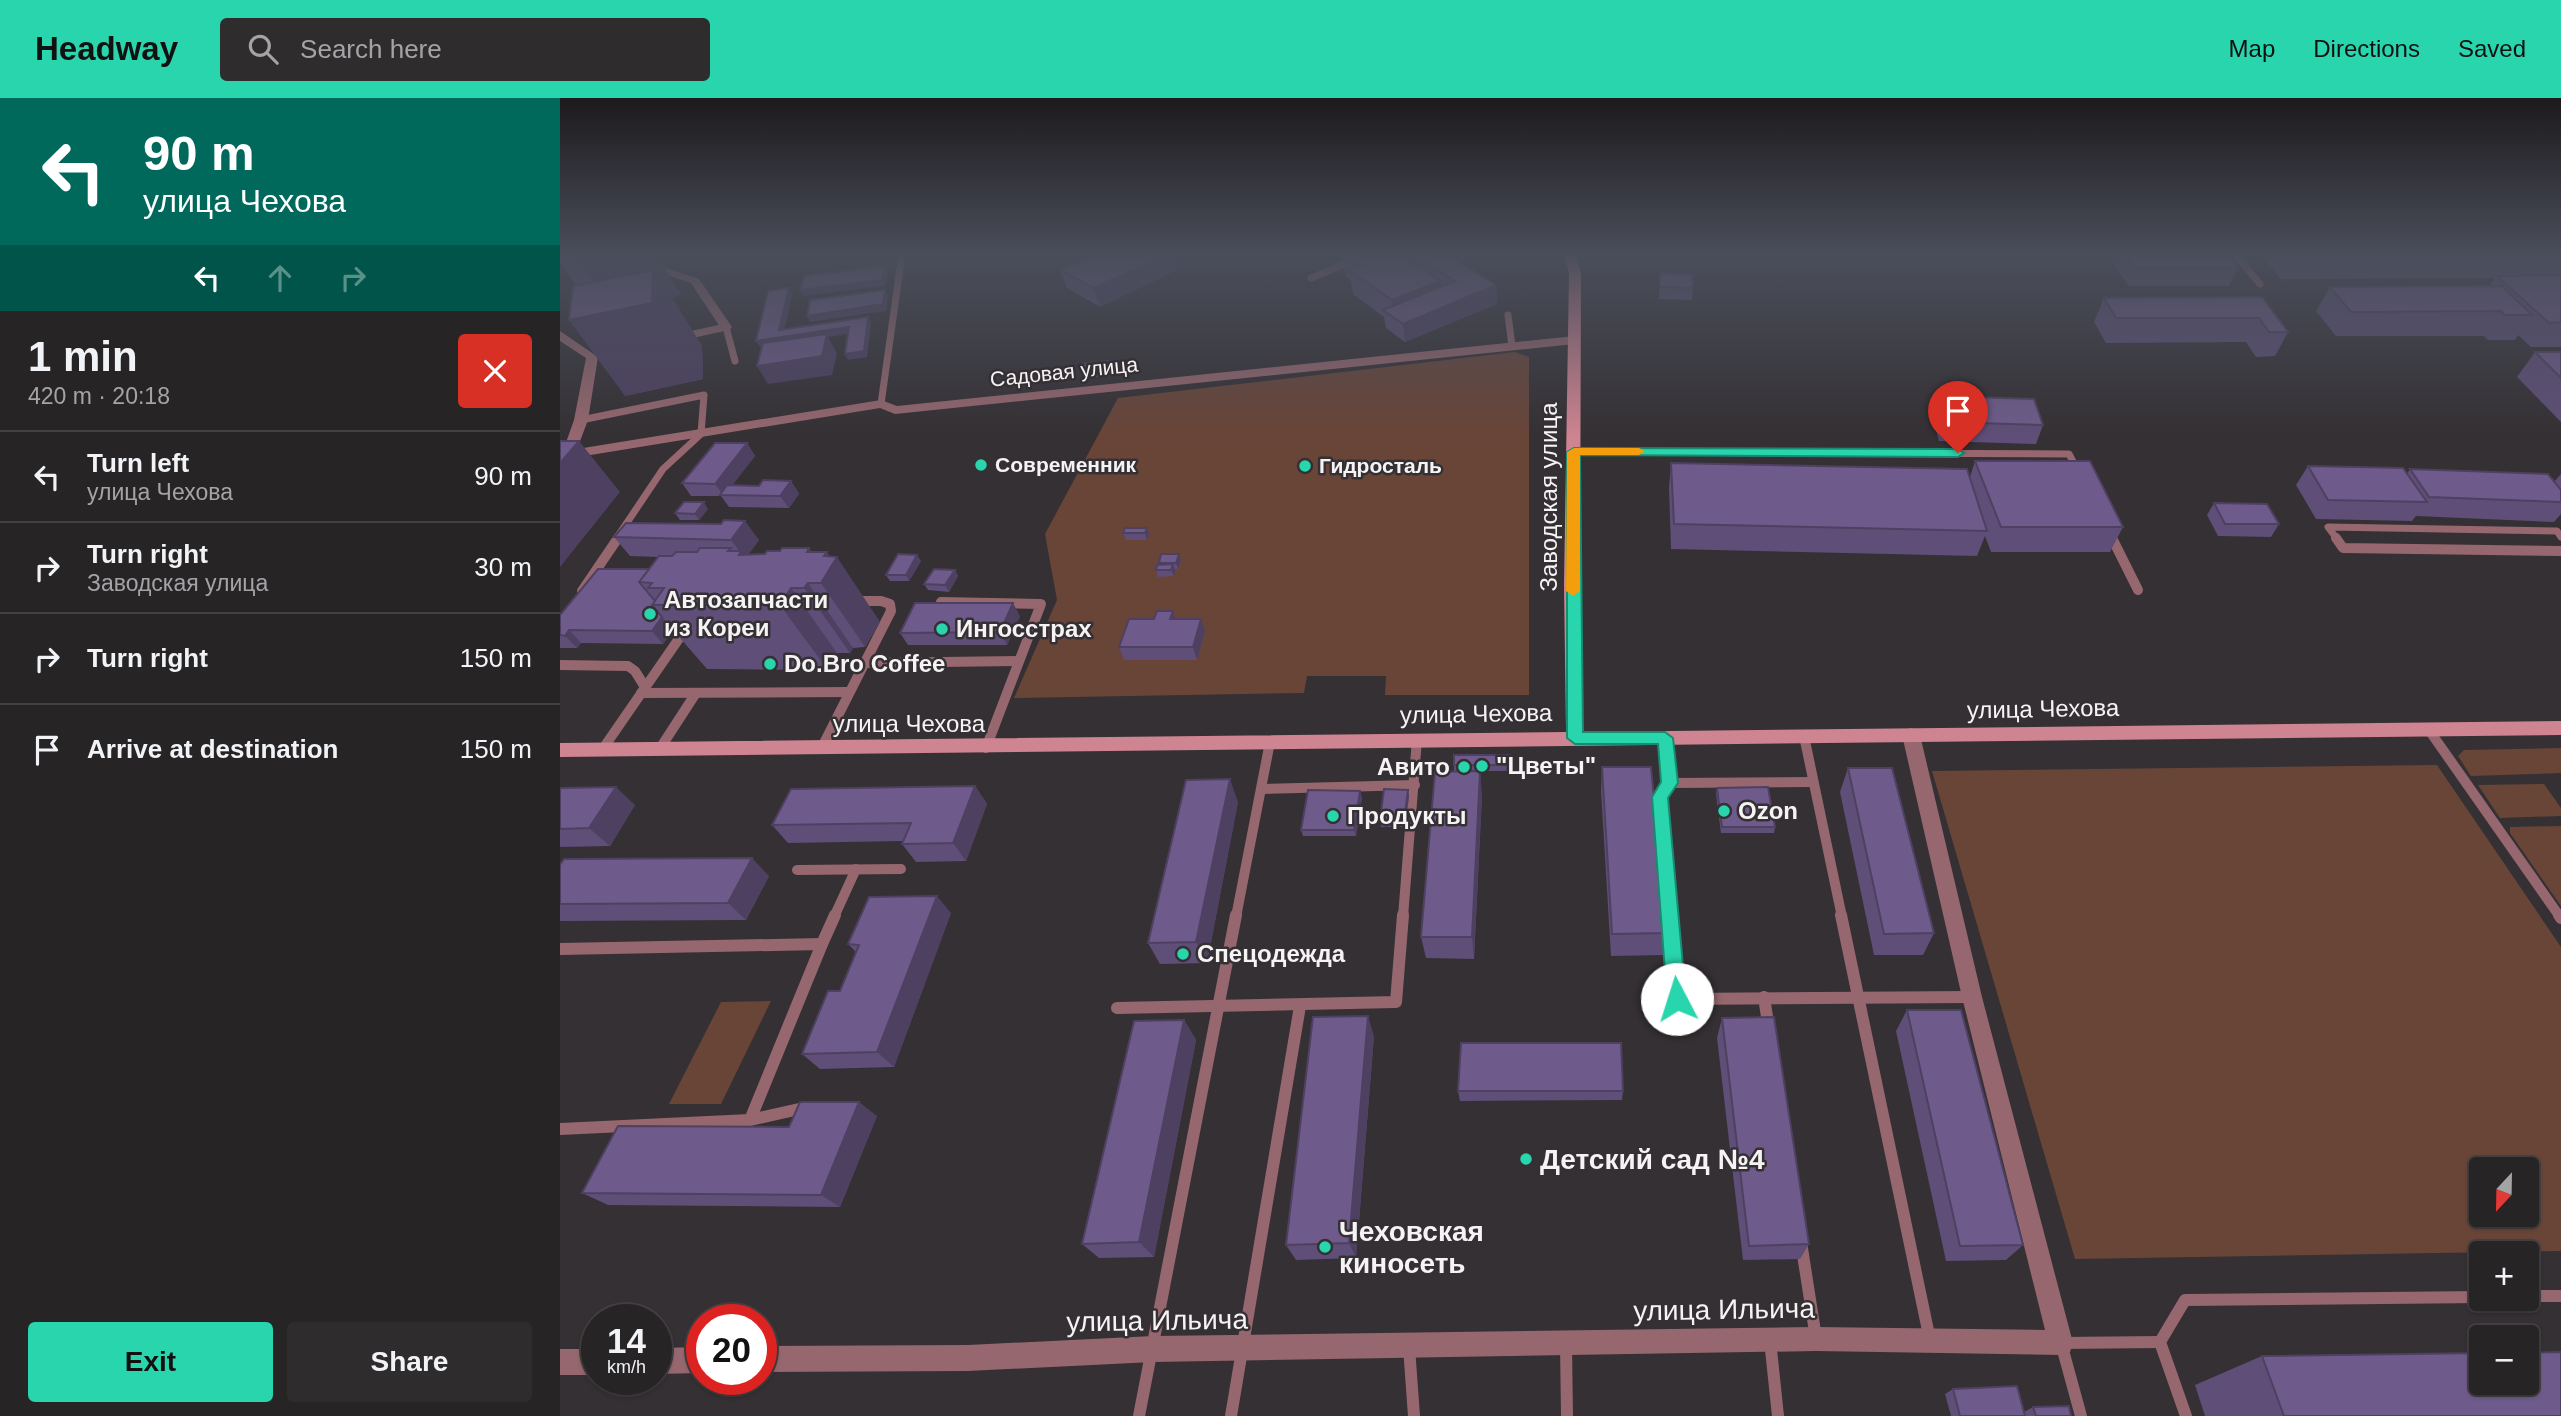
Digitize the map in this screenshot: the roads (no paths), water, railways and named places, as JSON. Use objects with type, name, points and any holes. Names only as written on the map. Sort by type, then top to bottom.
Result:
[{"type":"main road","name":"Заводская улица","points":[[1575,316],[1575,738]]},
{"type":"main road","name":"улица Чехова","points":[[560,750],[986,748],[1416,739],[2561,728]]},
{"type":"street","points":[[718,316],[726,327]]},
{"type":"street","points":[[560,335],[599,356],[581,421],[564,456]]},
{"type":"street","name":"Садовая улица","points":[[564,456],[881,404],[895,410],[1575,340]]},
{"type":"street","points":[[1911,735],[1972,998],[2061,1343]]},
{"type":"street","name":"улица Ильича","points":[[777,1359],[968,1358],[1153,1349],[1816,1339],[2061,1343]]},
{"type":"street","points":[[560,1362],[581,1362]]},
{"type":"lane","points":[[881,404],[893,316]]},
{"type":"lane","points":[[1504,349],[1508,316]]},
{"type":"lane","points":[[672,339],[726,327],[735,361]]},
{"type":"lane","points":[[573,603],[663,469],[701,434],[704,394],[581,421]]},
{"type":"lane","points":[[1574,452],[2069,453],[2082,478]]},
{"type":"lane","points":[[2561,537],[2557,531],[2328,527],[2343,548],[2561,551]]},
{"type":"lane","points":[[2107,528],[2138,590]]},
{"type":"lane","points":[[593,573],[606,573]]},
{"type":"lane","points":[[821,749],[891,611],[890,604],[881,601],[840,601]]},
{"type":"lane","points":[[941,602],[1041,604],[986,748]]},
{"type":"lane","points":[[602,750],[690,623]]},
{"type":"lane","points":[[864,663],[1018,661]]},
{"type":"lane","points":[[560,665],[628,666],[635,671],[643,690]]},
{"type":"lane","points":[[643,690],[695,693],[849,692]]},
{"type":"lane","points":[[659,750],[695,693]]},
{"type":"lane","points":[[2429,730],[2561,918]]},
{"type":"lane","points":[[1804,736],[1930,1340]]},
{"type":"lane","points":[[1665,738],[1670,783],[1660,797],[1677,999],[1857,996],[1972,998]]},
{"type":"lane","points":[[1117,1008],[1396,1002],[1415,785],[1416,739]]},
{"type":"lane","points":[[1139,1416],[1270,742]]},
{"type":"lane","points":[[1670,783],[1813,782]]},
{"type":"lane","points":[[1262,789],[1415,785]]},
{"type":"lane","points":[[750,1119],[856,869]]},
{"type":"lane","points":[[797,870],[901,869]]},
{"type":"lane","points":[[560,949],[822,944]]},
{"type":"lane","points":[[1764,997],[1770,1038]]},
{"type":"lane","points":[[1231,1416],[1300,1006]]},
{"type":"lane","points":[[560,1129],[750,1119],[808,1107]]},
{"type":"lane","points":[[1799,1229],[1816,1339]]},
{"type":"lane","points":[[2539,1296],[2561,1296]]},
{"type":"lane","points":[[2160,1342],[2185,1300],[2469,1297]]},
{"type":"lane","points":[[1770,1340],[1778,1416]]},
{"type":"lane","points":[[2081,1416],[2061,1343],[2160,1342]]},
{"type":"lane","points":[[2160,1342],[2186,1416]]},
{"type":"lane","points":[[1566,1343],[1567,1416]]},
{"type":"lane","points":[[1409,1346],[1414,1416]]},
{"type":"place","name":"Современник","points":[[981,465]]},
{"type":"place","name":"Гидросталь","points":[[1305,466]]},
{"type":"place","name":"Автозапчасти из Кореи","points":[[650,614]]},
{"type":"place","name":"Ингосстрах","points":[[942,629]]},
{"type":"place","name":"Do.Bro Coffee","points":[[770,664]]},
{"type":"place","name":"\"Цветы\"","points":[[1482,766]]},
{"type":"place","name":"Авито","points":[[1464,767]]},
{"type":"place","name":"Ozon","points":[[1724,811]]},
{"type":"place","name":"Продукты","points":[[1333,816]]},
{"type":"place","name":"Спецодежда","points":[[1183,954]]},
{"type":"place","name":"Детский сад №4","points":[[1526,1159]]},
{"type":"place","name":"Чеховская киносеть","points":[[1325,1247]]}]
